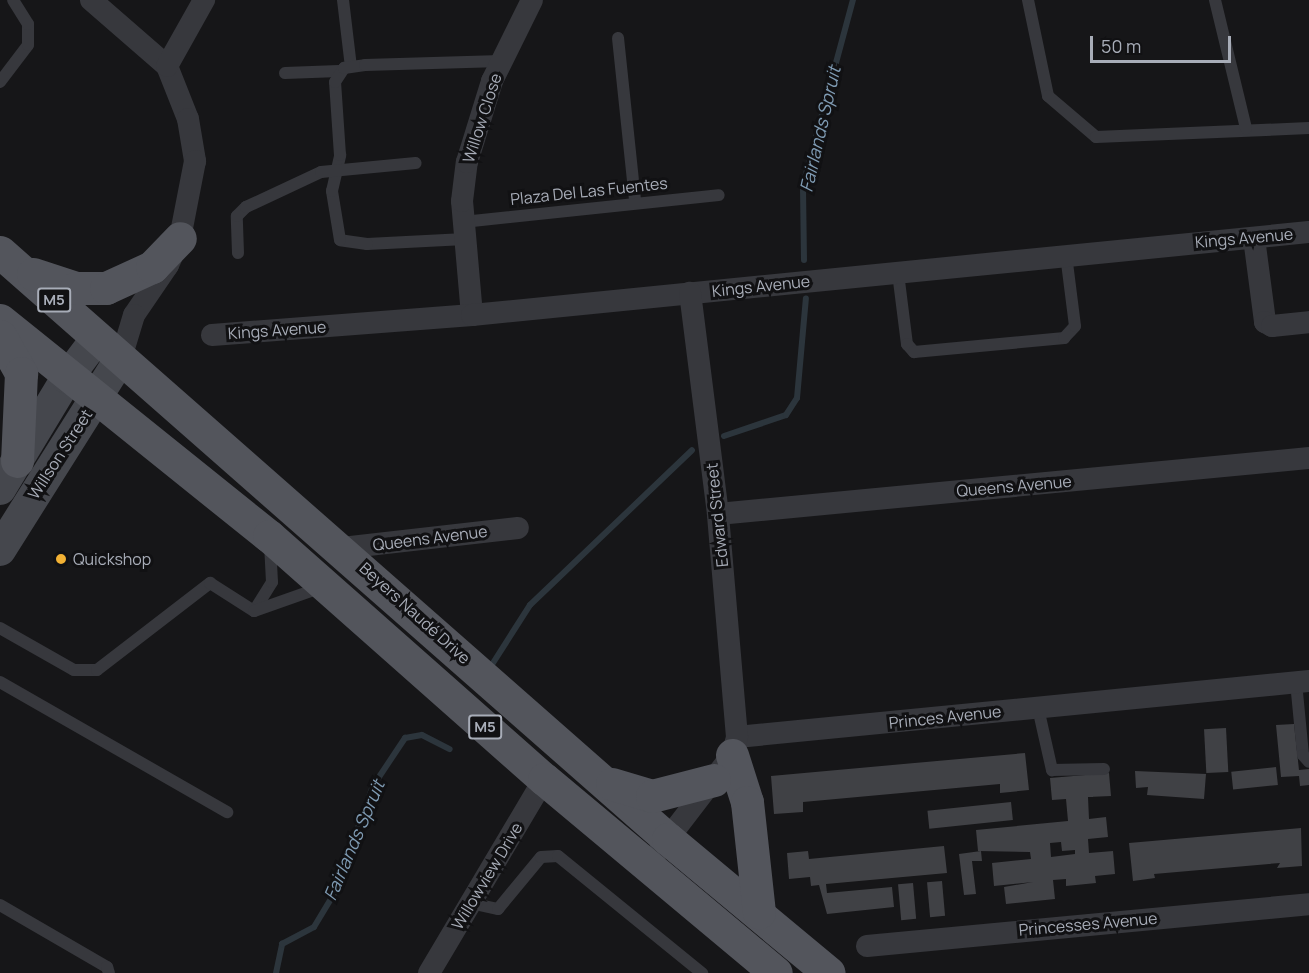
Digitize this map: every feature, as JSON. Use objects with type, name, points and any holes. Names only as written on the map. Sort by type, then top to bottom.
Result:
[{"type":"main road","points":[[5,257],[58,284],[106,288],[152,267],[180,238]]},
{"type":"main road","name":"Beyers Naudé Drive","points":[[5,257],[342,548],[668,839],[759,912],[829,973]]},
{"type":"main road","name":"M5","points":[[0,320],[95,401],[269,536],[544,779],[776,973]]},
{"type":"main road","points":[[0,336],[21,374],[17,461]]},
{"type":"main road","points":[[604,781],[652,796],[728,758],[747,802],[759,912]]},
{"type":"street","points":[[91,0],[167,66],[188,119],[195,161],[180,238],[168,265],[109,348]]},
{"type":"street","points":[[167,66],[204,0]]},
{"type":"street","name":"Willow Close","points":[[472,315],[464,230],[467,162],[501,61],[532,0]]},
{"type":"street","name":"Kings Avenue","points":[[212,334],[472,315],[1309,232]]},
{"type":"street","points":[[1254,238],[1265,322],[1272,326],[1309,322]]},
{"type":"street","name":"Edward Street","points":[[690,293],[718,514],[728,758]]},
{"type":"street","name":"Willson Street","points":[[0,489],[67,378],[109,348]]},
{"type":"street","name":"Willson Street","points":[[0,550],[95,401],[109,348]]},
{"type":"street","name":"Queens Avenue","points":[[718,514],[1309,458]]},
{"type":"street","name":"Queens Avenue","points":[[342,548],[518,528]]},
{"type":"street","name":"Princes Avenue","points":[[728,758],[1038,708],[1303,682]]},
{"type":"street","points":[[647,864],[728,758]]},
{"type":"street","name":"Willowview Drive","points":[[429,973],[544,779]]},
{"type":"street","name":"Princesses Avenue","points":[[867,946],[1309,904]]},
{"type":"lane","points":[[0,82],[28,45],[28,24],[13,0]]},
{"type":"lane","points":[[339,168],[335,82],[345,69],[343,0]]},
{"type":"lane","points":[[1028,0],[1044,88],[1055,105],[1096,137],[1246,128],[1309,128]]},
{"type":"lane","points":[[1215,0],[1246,128]]},
{"type":"lane","points":[[618,38],[635,201]]},
{"type":"lane","points":[[285,73],[501,61]]},
{"type":"lane","points":[[238,253],[236,222],[241,211],[314,174],[339,168],[416,163]]},
{"type":"lane","name":"Plaza Del Las Fuentes","points":[[339,168],[332,191],[340,240],[367,244],[635,201],[719,195]]},
{"type":"lane","points":[[898,273],[907,344],[914,352],[1064,338],[1075,326],[1066,255]]},
{"type":"lane","points":[[254,611],[272,582],[269,536]]},
{"type":"lane","points":[[0,628],[74,670],[97,670],[210,583],[254,611]]},
{"type":"lane","points":[[254,611],[326,586]]},
{"type":"lane","points":[[0,682],[227,812]]},
{"type":"lane","points":[[1303,682],[1303,755],[1309,762]]},
{"type":"lane","points":[[1038,708],[1052,770],[1104,769]]},
{"type":"lane","points":[[470,903],[498,909],[541,857],[558,856],[702,973]]},
{"type":"lane","points":[[0,905],[107,967],[109,973]]},
{"type":"building","points":[[1294,724],[1299,770],[1309,769],[1309,785],[1300,786],[1299,776],[1281,777],[1276,725]]},
{"type":"building","points":[[1226,728],[1228,772],[1206,773],[1204,729]]},
{"type":"building","points":[[1025,753],[1029,790],[1000,793],[1000,784],[803,802],[803,812],[774,814],[771,776]]},
{"type":"building","points":[[1276,767],[1278,785],[1233,790],[1231,772]]},
{"type":"building","points":[[1135,771],[1206,774],[1204,799],[1147,795],[1148,787],[1136,788]]},
{"type":"building","points":[[1109,773],[1111,796],[1088,797],[1089,819],[1106,817],[1108,837],[1088,839],[1089,853],[1113,851],[1115,874],[1095,876],[1096,883],[1066,886],[1066,879],[1053,880],[1055,899],[1006,904],[1004,887],[1033,882],[994,886],[992,863],[1031,859],[1030,852],[978,851],[976,830],[1068,821],[1066,799],[1052,800],[1050,778]],"holes":[[[1061,842],[1062,851],[1075,850],[1075,854],[1051,857],[1050,843]]]},
{"type":"building","points":[[1011,802],[1013,820],[929,829],[927,811]]},
{"type":"building","points":[[1301,828],[1302,866],[1277,868],[1280,863],[1154,874],[1155,878],[1133,881],[1129,843]]},
{"type":"building","points":[[944,846],[947,873],[826,884],[827,893],[892,887],[894,907],[827,914],[819,885],[811,886],[810,877],[789,879],[787,853],[808,851],[809,859]]},
{"type":"building","points":[[981,851],[982,861],[972,861],[976,894],[964,895],[959,854]]},
{"type":"building","points":[[942,881],[945,916],[930,917],[927,882]]},
{"type":"building","points":[[913,883],[916,919],[901,920],[898,884]]},
{"type":"waterway","name":"Fairlands Spruit","points":[[804,260],[803,185],[853,0]]},
{"type":"waterway","name":"Fairlands Spruit","points":[[724,436],[786,415],[797,398],[806,298]]},
{"type":"waterway","name":"Fairlands Spruit","points":[[493,663],[530,605],[692,450]]},
{"type":"waterway","name":"Fairlands Spruit","points":[[276,973],[282,944],[314,927],[335,892],[373,786],[405,738],[422,735],[450,749]]},
{"type":"place","name":"Quickshop","points":[[61,559]]}]
